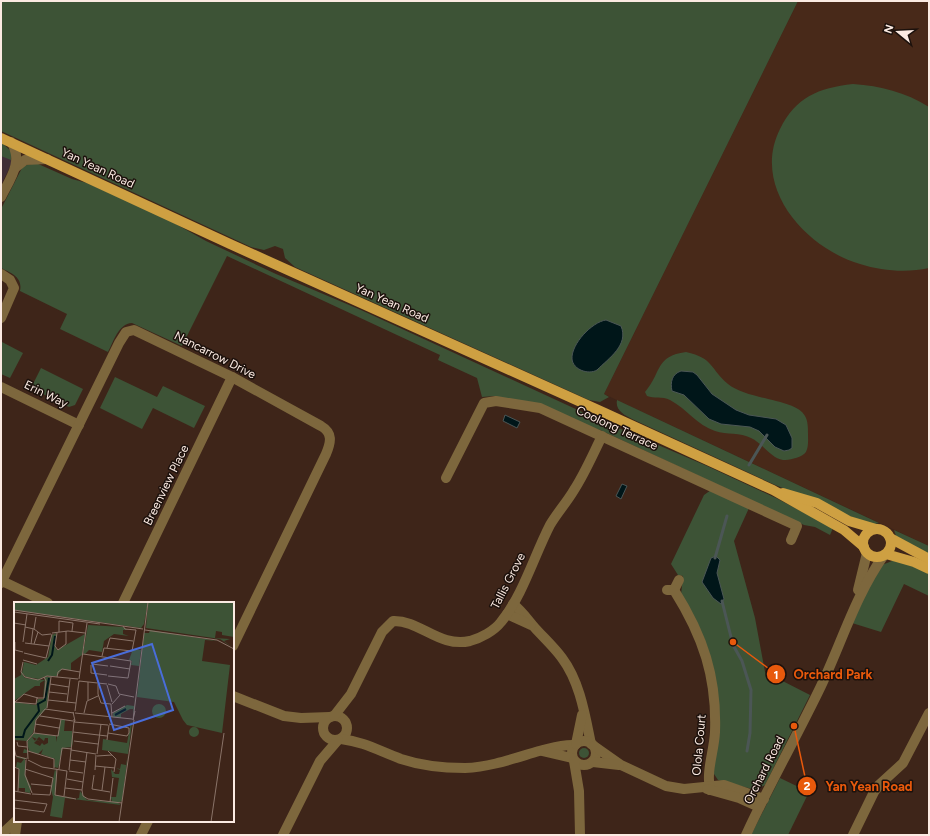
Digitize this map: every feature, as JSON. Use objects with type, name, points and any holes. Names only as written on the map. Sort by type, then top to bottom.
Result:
[{"type":"main road","name":"Yan Yean Road","points":[[1,138],[244,250],[774,490],[844,530],[866,550]]},
{"type":"main road","name":"Yan Yean Road","points":[[774,490],[817,502],[849,521],[876,529]]},
{"type":"main road","points":[[929,559],[890,538],[883,530],[876,529],[866,536],[866,550],[873,557],[885,554],[914,562],[929,569]]},
{"type":"main road","points":[[885,554],[891,547],[890,538]]},
{"type":"street","points":[[1,197],[16,167],[17,154],[11,142]]},
{"type":"street","points":[[16,167],[25,160],[47,159]]},
{"type":"street","points":[[1,274],[10,280],[14,288],[1,318]]},
{"type":"street","name":"Nancarrow Drive","points":[[2,582],[123,336],[130,330],[145,334],[232,377],[321,426],[326,429],[331,437],[330,445],[326,454],[234,644]]},
{"type":"street","name":"Breenview Place","points":[[123,602],[232,377]]},
{"type":"street","name":"Erin Way","points":[[1,387],[79,425]]},
{"type":"street","name":"Coolong Terrace","points":[[446,478],[480,408],[488,401],[540,408],[797,526],[791,540]]},
{"type":"street","name":"Tallis Grove","points":[[346,723],[352,694],[382,632],[393,621],[407,623],[447,640],[469,641],[491,631],[500,624],[513,604],[550,525],[581,480],[602,436]]},
{"type":"street","name":"Orchard Road","points":[[853,607],[866,550]]},
{"type":"street","name":"Orchard Road","points":[[746,835],[820,688],[853,607],[873,571],[885,554]]},
{"type":"street","name":"Olola Court","points":[[680,580],[671,590],[699,635],[711,675],[715,722],[708,768],[707,788]]},
{"type":"street","points":[[2,582],[46,602]]},
{"type":"street","points":[[513,604],[529,619],[534,627],[555,648],[570,670],[577,685],[596,754],[579,791]]},
{"type":"street","points":[[507,614],[534,627]]},
{"type":"street","points":[[235,694],[274,712],[301,718],[332,716],[341,718],[367,744]]},
{"type":"street","name":"Tallis Grove","points":[[332,716],[352,694]]},
{"type":"street","points":[[580,835],[579,791],[572,750],[576,744],[583,711]]},
{"type":"street","points":[[853,835],[874,792],[879,785],[903,763],[929,713]]},
{"type":"street","points":[[320,761],[324,722],[332,716]]},
{"type":"street","points":[[301,718],[324,733],[330,740],[367,744],[413,762],[454,768],[490,765],[552,747],[576,744],[584,741],[593,745],[621,765],[666,786],[684,790],[707,788],[761,803]]},
{"type":"street","points":[[283,835],[320,761],[347,732],[346,723]]},
{"type":"street","points":[[540,751],[573,760],[581,766],[591,763],[621,765]]},
{"type":"street","points":[[5,834],[15,822]]},
{"type":"street","points":[[15,835],[16,822]]},
{"type":"street","points":[[141,835],[148,822]]},
{"type":"shaded area","points":[[798,1],[929,1],[929,546],[604,394]]},
{"type":"shaded area","points":[[1,142],[12,152],[11,165],[1,185]]},
{"type":"shaded area","points":[[606,320],[621,326],[623,333],[620,345],[612,356],[597,370],[586,372],[578,369],[573,363],[572,359],[575,347],[589,329]]},
{"type":"shaded area","points":[[678,372],[693,372],[712,394],[736,410],[749,415],[776,419],[786,425],[792,438],[792,448],[784,451],[775,447],[759,431],[750,427],[721,424],[709,419],[684,395],[672,391],[672,379]]},
{"type":"shaded area","points":[[505,415],[520,422],[517,428],[503,421]]},
{"type":"shaded area","points":[[622,484],[627,486],[621,499],[616,496]]},
{"type":"shaded area","points":[[716,556],[720,560],[717,573],[724,599],[721,604],[713,598],[702,582],[711,558]]},
{"type":"green space","points":[[1,1],[798,1],[604,394],[609,397],[600,402],[589,400],[295,267],[285,258],[283,249],[275,246],[264,250],[251,247],[1,131]]},
{"type":"green space","points":[[853,84],[873,86],[902,94],[911,97],[929,107],[929,268],[903,271],[886,270],[860,264],[840,256],[820,244],[803,230],[788,212],[778,193],[773,172],[773,151],[780,129],[786,118],[793,109],[809,96],[829,88]]},
{"type":"green space","points":[[1,142],[12,152],[11,160],[1,156]]},
{"type":"green space","points":[[36,163],[72,179],[87,183],[167,219],[206,241],[276,274],[361,310],[593,417],[707,466],[776,498],[833,528],[830,535],[815,527],[804,525],[600,430],[494,396],[482,397],[477,378],[438,360],[440,355],[227,256],[182,346],[132,323],[123,326],[108,352],[60,329],[67,314],[20,291],[20,282],[18,279],[1,268],[1,209],[23,166]]},
{"type":"green space","points":[[2,342],[23,353],[10,378],[1,374]]},
{"type":"green space","points":[[686,352],[702,357],[711,365],[722,379],[736,389],[792,406],[800,410],[805,416],[808,425],[808,445],[806,452],[788,460],[779,459],[755,440],[747,436],[715,431],[697,421],[670,400],[647,396],[645,392],[664,361],[676,354]]},
{"type":"green space","points":[[41,368],[83,389],[75,405],[69,407],[31,388]]},
{"type":"green space","points":[[115,377],[157,397],[163,386],[205,406],[194,428],[153,408],[142,429],[100,408]]},
{"type":"green space","points":[[617,400],[879,523],[871,525],[773,484],[632,419],[623,414],[617,407]]},
{"type":"green space","points":[[711,490],[749,508],[734,541],[755,618],[765,672],[810,695],[765,785],[756,790],[718,780],[714,774],[715,675],[704,638],[681,595],[683,576],[678,575],[671,564],[704,495]]},
{"type":"green space","points":[[894,530],[929,546],[929,554],[896,536]]},
{"type":"green space","points":[[892,561],[897,561],[929,572],[929,596],[904,584],[881,632],[852,623],[861,602],[882,565]]},
{"type":"green space","points":[[582,748],[586,748],[588,749],[588,757],[582,758],[579,755],[579,751]]},
{"type":"green space","points":[[780,778],[809,792],[788,835],[751,835]]},
{"type":"waterway","points":[[749,465],[767,435]]},
{"type":"waterway","points":[[715,558],[727,516]]},
{"type":"waterway","points":[[722,601],[733,645],[742,661],[751,690],[750,733],[747,751]]},
{"type":"place","name":"Orchard Park","points":[[733,642]]},
{"type":"place","name":"Yan Yean Road","points":[[794,726]]}]
